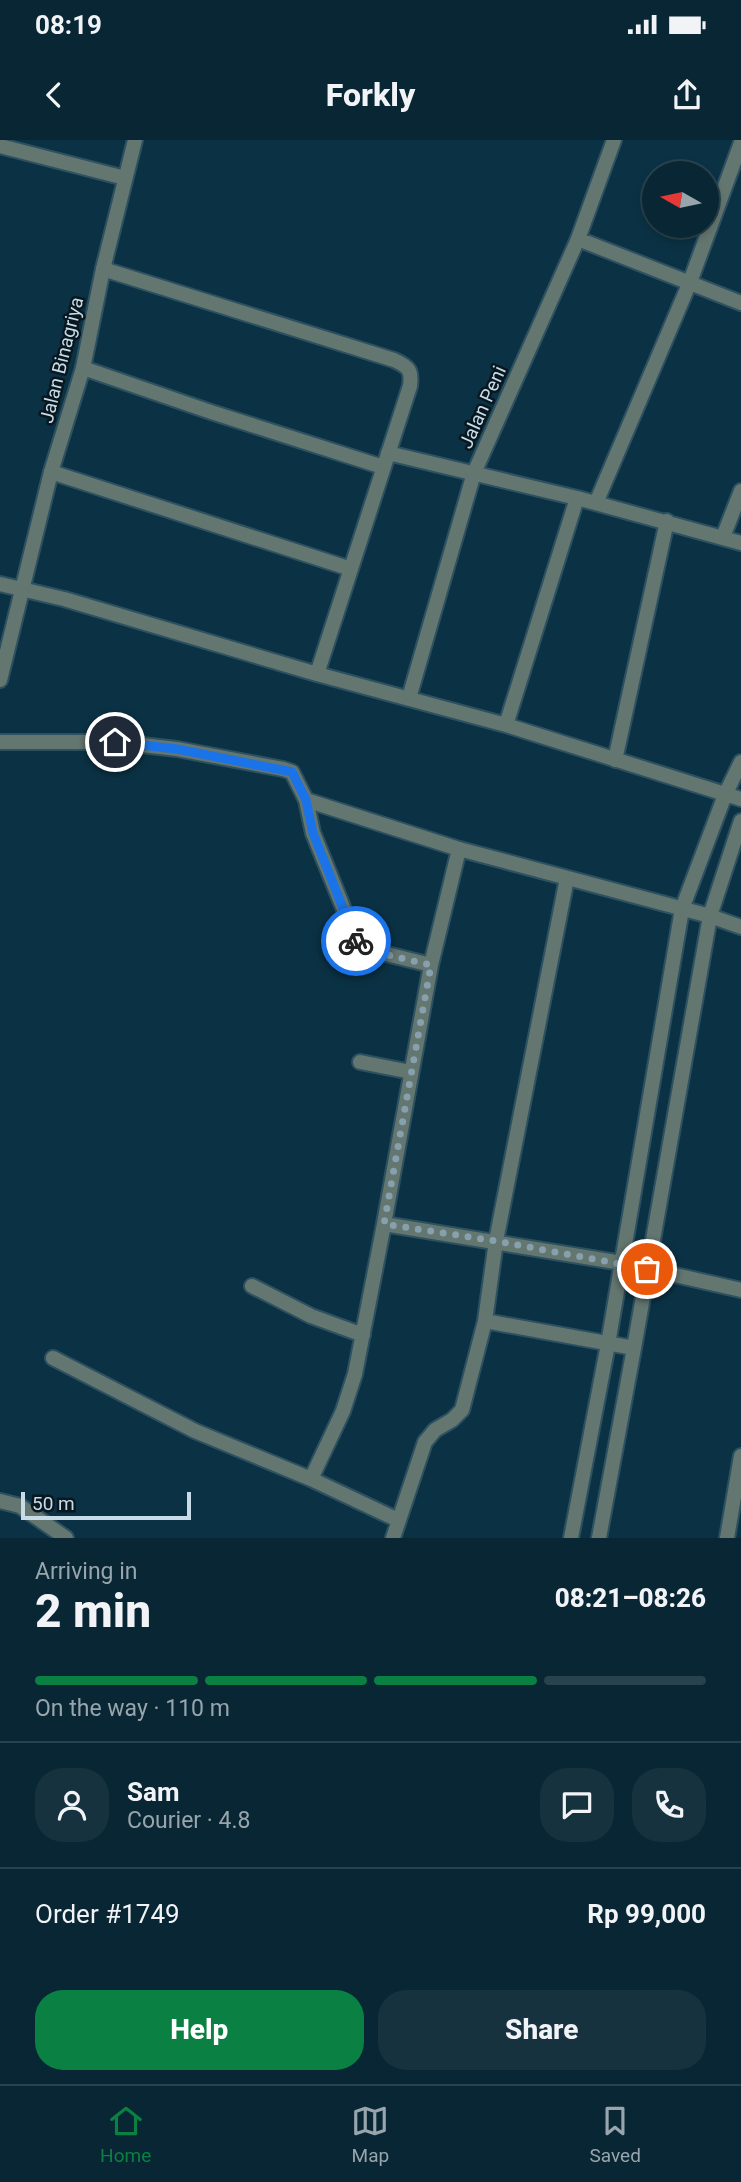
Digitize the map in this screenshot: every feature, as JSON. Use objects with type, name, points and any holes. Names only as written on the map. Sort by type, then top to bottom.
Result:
[{"type":"street","name":"Jalan Binagriya","points":[[0,680],[51,472],[83,368],[103,269],[135,140]]},
{"type":"street","name":"Jalan Peni","points":[[409,698],[474,473],[578,239],[614,140]]},
{"type":"street","points":[[596,503],[690,282],[741,143]]},
{"type":"street","points":[[0,146],[125,178]]},
{"type":"street","points":[[578,239],[741,303]]},
{"type":"street","points":[[103,269],[394,360],[408,367],[411,386],[317,674]]},
{"type":"street","points":[[83,368],[386,460],[474,473],[741,543]]},
{"type":"street","points":[[51,472],[351,569]]},
{"type":"street","points":[[723,537],[741,491]]},
{"type":"street","points":[[506,725],[577,498]]},
{"type":"street","points":[[615,760],[667,522]]},
{"type":"street","points":[[0,584],[64,599],[317,674],[506,725],[741,799]]},
{"type":"street","points":[[0,742],[115,742],[177,749],[292,772],[306,800],[313,833],[358,943],[366,950],[431,965]]},
{"type":"street","points":[[571,1538],[608,1344],[682,909],[725,795],[741,762]]},
{"type":"street","points":[[306,800],[459,849],[710,916],[741,927]]},
{"type":"street","points":[[598,1538],[710,916],[741,821]]},
{"type":"street","points":[[311,1479],[343,1411],[355,1374],[431,965],[459,849]]},
{"type":"street","points":[[393,1538],[425,1442],[435,1430],[452,1420],[462,1409],[485,1321],[496,1241],[567,878]]},
{"type":"street","points":[[360,1062],[411,1072]]},
{"type":"street","points":[[384,1224],[622,1263],[741,1290]]},
{"type":"street","points":[[252,1286],[311,1316],[363,1335]]},
{"type":"street","points":[[485,1321],[634,1348]]},
{"type":"street","points":[[52,1358],[195,1431],[311,1479],[398,1520]]},
{"type":"street","points":[[727,1538],[741,1456]]},
{"type":"street","points":[[0,1501],[20,1506],[66,1538]]},
{"type":"way so far","points":[[356,941],[366,950],[431,965],[384,1224],[496,1241],[647,1269]]},
{"type":"route","points":[[115,742],[177,749],[292,772],[306,800],[313,833],[356,941]]}]
